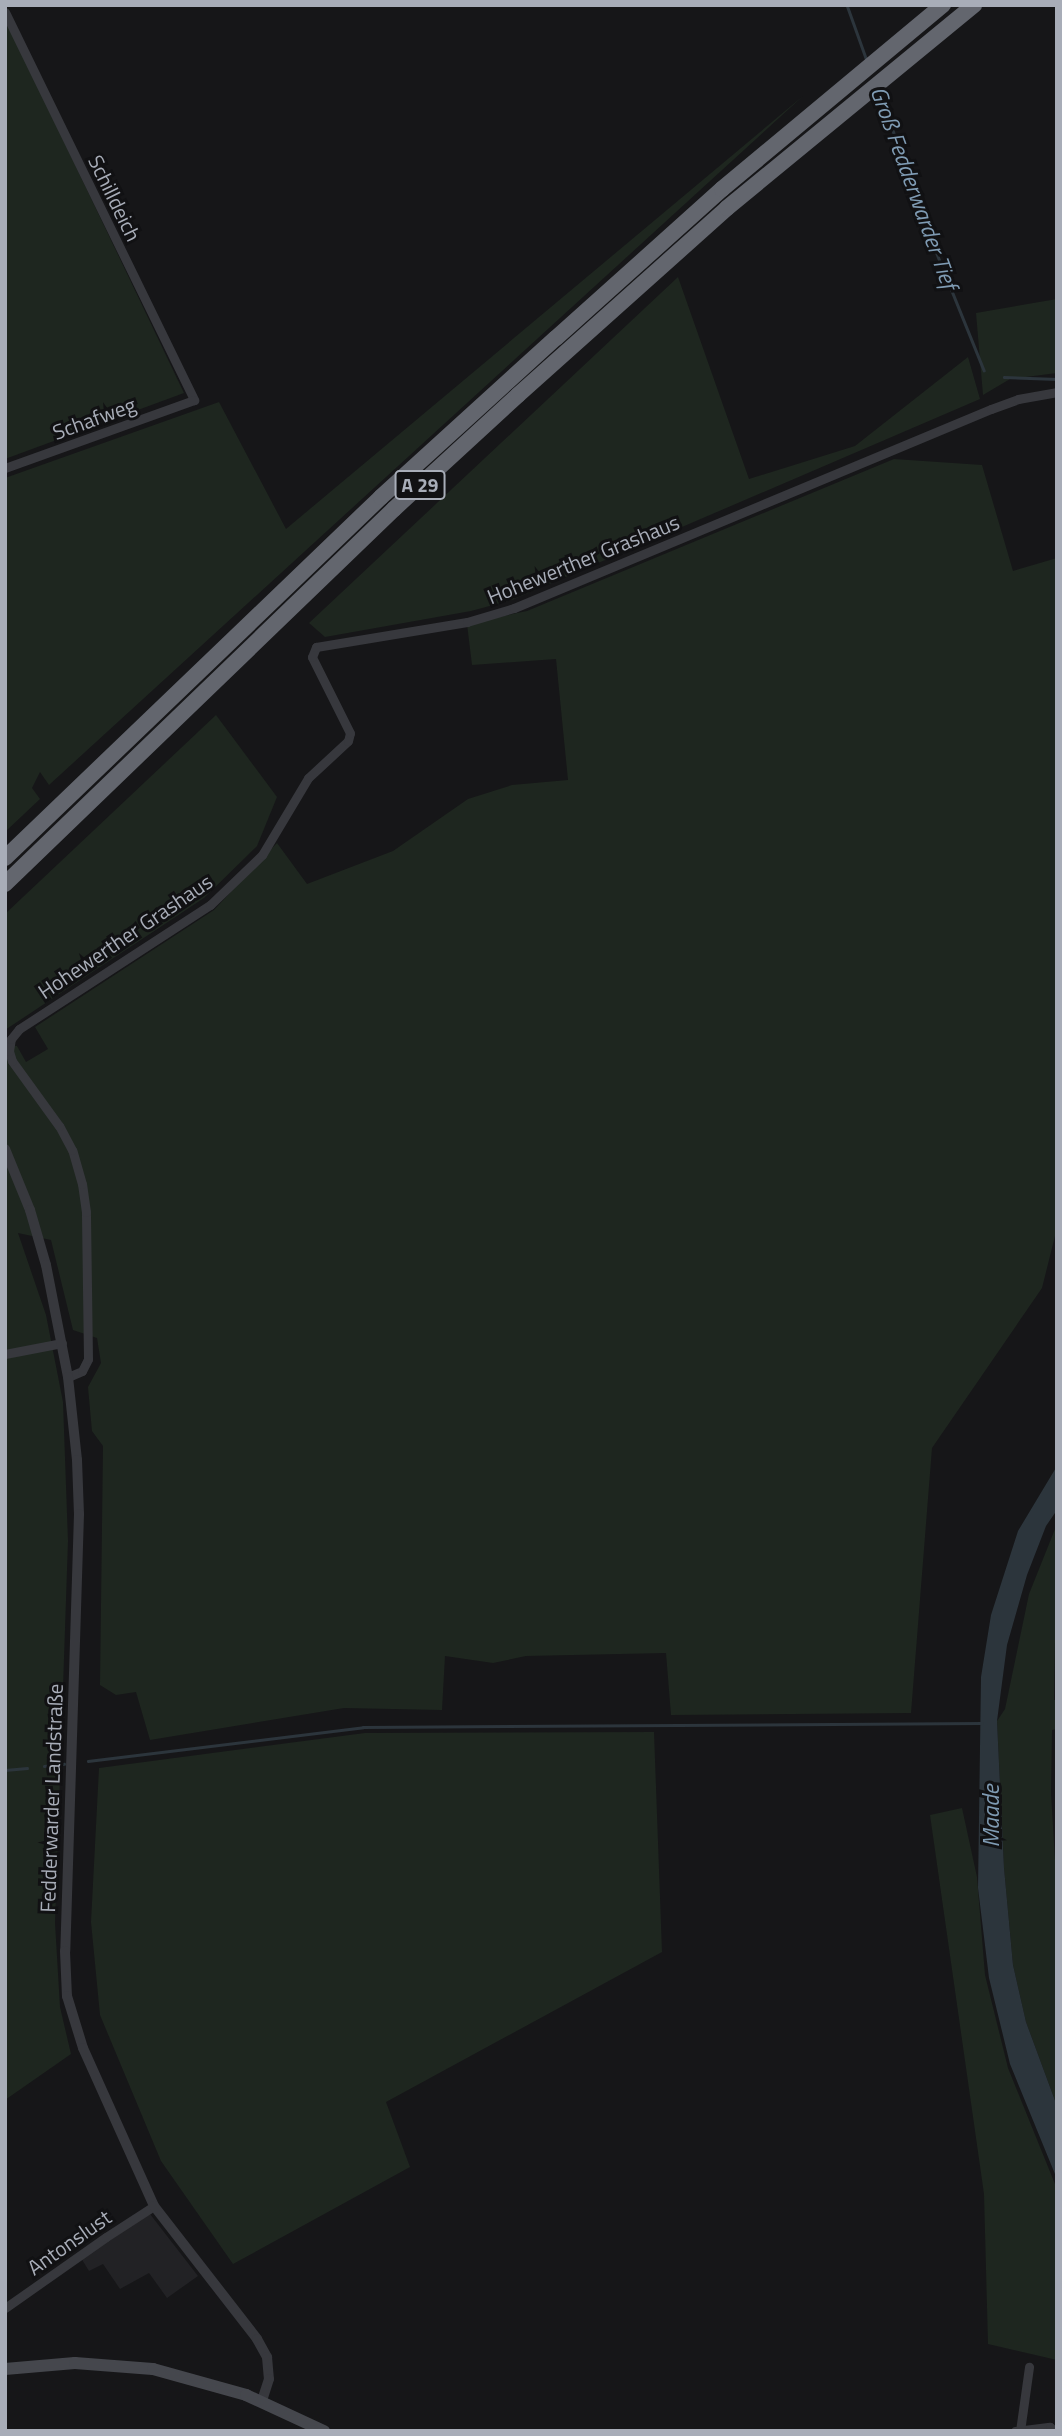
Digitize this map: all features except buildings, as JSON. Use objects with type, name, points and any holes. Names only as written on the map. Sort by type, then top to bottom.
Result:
[{"type":"highway","name":"A 29","points":[[5,858],[381,497],[701,207],[891,45],[943,5]]},
{"type":"highway","name":"A 29","points":[[5,884],[404,500],[727,208],[850,104],[974,5]]},
{"type":"main road","points":[[5,2369],[75,2363],[141,2368],[211,2382],[262,2401],[324,2431]]},
{"type":"street","name":"Schilldeich","points":[[5,12],[194,400]]},
{"type":"street","name":"Hohewerther Grashaus","points":[[68,1377],[82,1371],[88,1359],[86,1212],[82,1184],[72,1150],[59,1126],[12,1061],[10,1039],[19,1029],[210,905],[262,855],[308,778],[348,741],[350,733],[312,657],[316,647],[467,621],[513,608],[991,409],[1018,399],[1057,392]]},
{"type":"street","name":"Schafweg","points":[[5,468],[194,400]]},
{"type":"street","name":"Fedderwarder Landstraße","points":[[5,1149],[33,1221],[62,1343],[78,1460],[79,1514],[65,1951],[67,1997],[83,2049],[155,2206],[257,2339],[269,2369],[262,2401]]},
{"type":"street","points":[[5,1354],[62,1343]]},
{"type":"street","name":"Antonslust","points":[[5,2308],[155,2206]]},
{"type":"street","points":[[1029,2367],[1018,2430],[1050,2427],[1054,2431]]},
{"type":"shaded area","points":[[5,18],[184,393],[5,459]]},
{"type":"shaded area","points":[[803,96],[49,785],[40,772],[32,788],[40,799],[5,832],[5,478],[219,402],[286,529]]},
{"type":"shaded area","points":[[678,277],[749,479],[855,446],[968,357],[980,399],[512,600],[471,611],[325,637],[309,623]]},
{"type":"shaded area","points":[[1057,299],[1057,373],[1010,379],[983,395],[976,313]]},
{"type":"shaded area","points":[[894,459],[982,465],[1013,571],[1057,558],[1057,1228],[1042,1288],[932,1448],[911,1713],[671,1715],[666,1653],[526,1656],[493,1663],[445,1656],[442,1710],[344,1708],[150,1740],[136,1692],[116,1695],[100,1685],[103,1446],[92,1431],[88,1387],[101,1363],[97,1338],[73,1330],[51,1240],[18,1233],[46,1315],[63,1402],[68,1541],[55,1923],[60,2007],[71,2054],[5,2100],[5,1044],[17,1046],[26,1062],[48,1049],[35,1027],[214,910],[277,843],[307,884],[393,851],[468,799],[512,785],[568,780],[556,659],[472,665],[467,624],[527,611]]},
{"type":"shaded area","points":[[216,715],[277,797],[257,846],[204,898],[5,1030],[5,914]]},
{"type":"shaded area","points":[[1057,1524],[1054,1700],[1057,1700],[1057,1729],[1052,1730],[1051,1793],[1057,1893],[1057,2106],[1026,2022],[1013,1965],[1004,1868],[997,1721],[1005,1709],[1029,1594]]},
{"type":"shaded area","points":[[654,1732],[662,1952],[386,2102],[410,2167],[233,2264],[161,2161],[100,2015],[91,1922],[99,1768],[365,1733]]},
{"type":"shaded area","points":[[962,1808],[977,1877],[985,1975],[1008,2068],[1057,2189],[1057,2360],[988,2344],[984,2194],[930,1815]]},
{"type":"shaded area","points":[[150,2214],[198,2276],[167,2298],[149,2273],[120,2289],[103,2264],[89,2271],[81,2258]]},
{"type":"water","name":"Maade","points":[[1057,1466],[1057,1510],[1046,1526],[1027,1575],[1007,1645],[997,1721],[1004,1868],[1013,1965],[1026,2022],[1057,2106],[1057,2179],[1010,2064],[989,1978],[978,1888],[981,1677],[991,1615],[1018,1531]]},
{"type":"waterway","name":"Groß Fedderwarder Tief","points":[[847,5],[867,61]]},
{"type":"waterway","name":"Groß Fedderwarder Tief","points":[[879,90],[929,234],[984,370]]},
{"type":"waterway","name":"Groß Fedderwarder Tief","points":[[1004,377],[1057,379]]},
{"type":"waterway","points":[[88,1761],[363,1727],[982,1723]]},
{"type":"waterway","points":[[44,1766],[64,1764]]},
{"type":"waterway","points":[[5,1770],[27,1768]]}]
